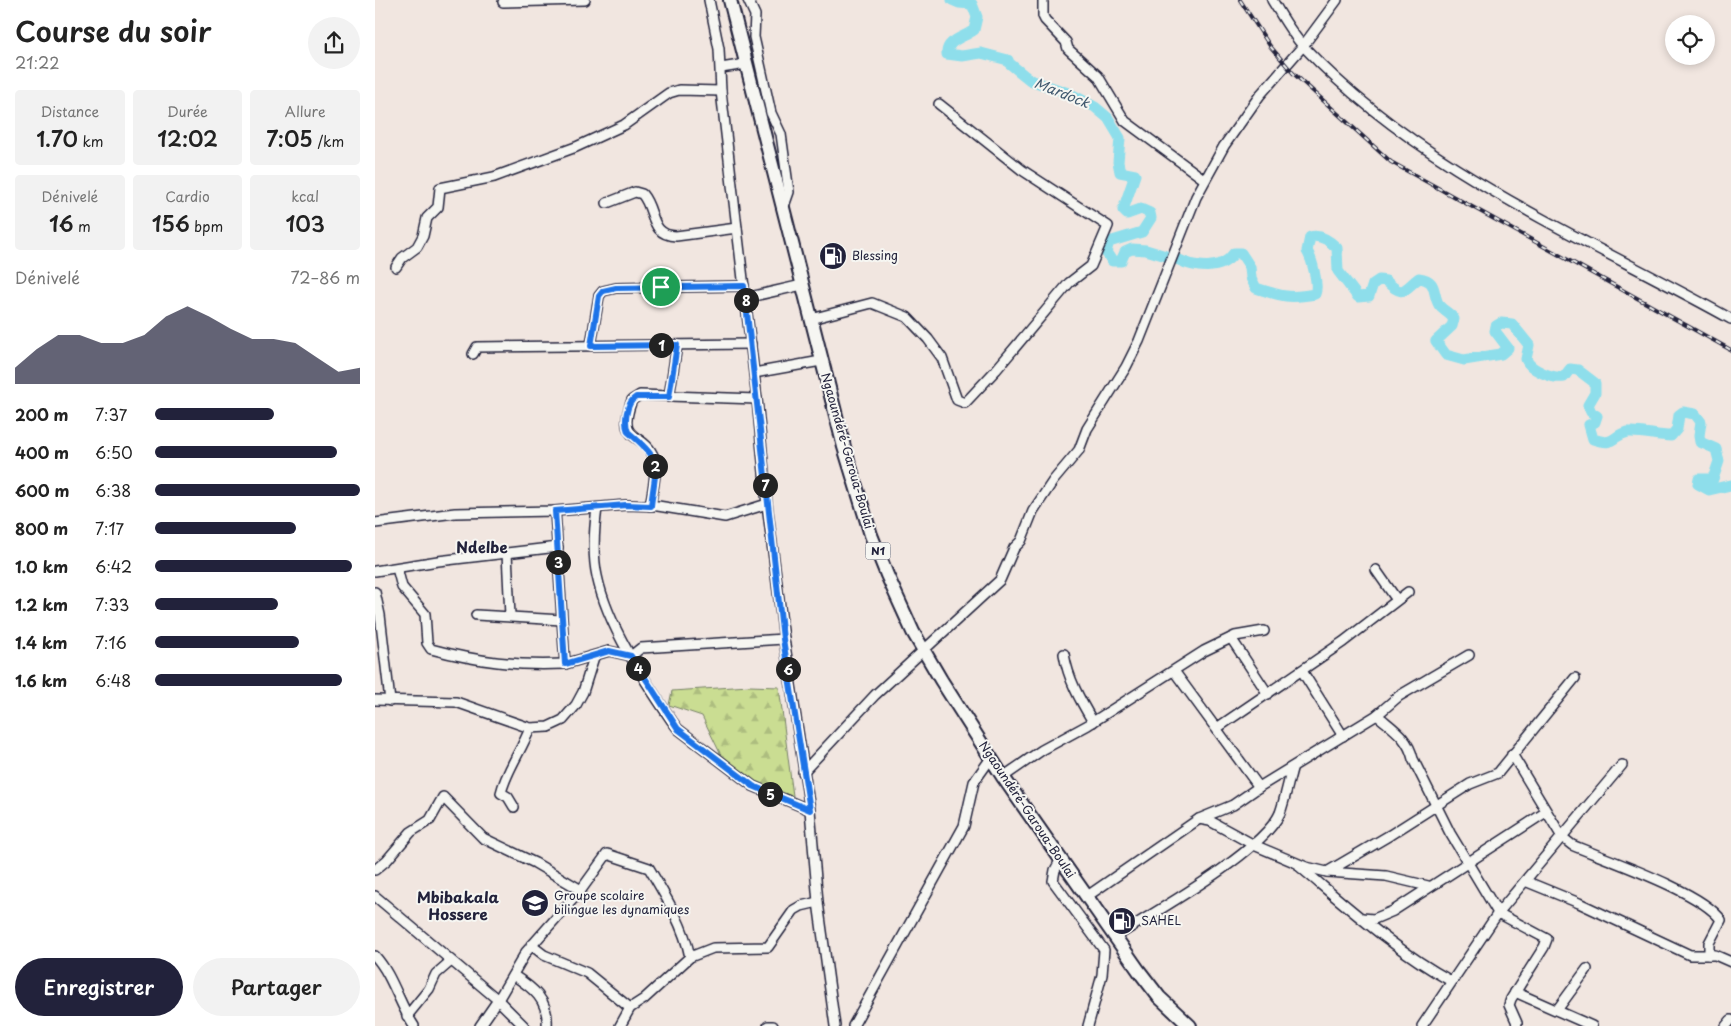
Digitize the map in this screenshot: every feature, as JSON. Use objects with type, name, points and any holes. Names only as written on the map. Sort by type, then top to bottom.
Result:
[{"type":"highway","name":"Ngaoundéré-Garoua-Boulai","points":[[730,0],[843,447],[871,536],[913,632],[1003,777],[1086,897],[1159,997],[1190,1026]]},
{"type":"street","points":[[503,2],[585,0]]},
{"type":"street","points":[[709,0],[715,23],[721,68],[721,91],[783,639],[810,810],[818,902],[835,1026]]},
{"type":"street","points":[[749,0],[755,15],[754,37],[771,113],[781,134],[789,192],[783,209]]},
{"type":"street","points":[[1043,0],[1043,16],[1045,20],[1066,42],[1068,50],[1095,72],[1125,120],[1205,180]]},
{"type":"street","points":[[1272,0],[1303,46],[1371,110],[1469,177],[1731,318]]},
{"type":"street","points":[[803,772],[875,696],[1000,580],[1014,548],[1021,541],[1033,511],[1053,481],[1079,450],[1087,429],[1126,367],[1139,341],[1196,197],[1224,146],[1260,96],[1303,46],[1337,0]]},
{"type":"street","points":[[721,68],[746,64]]},
{"type":"street","points":[[396,267],[402,258],[417,247],[423,236],[427,218],[438,207],[440,188],[494,177],[576,147],[624,125],[669,92],[689,90],[721,91]]},
{"type":"street","points":[[811,319],[872,304],[907,317],[928,339],[941,358],[954,386],[957,400],[965,404],[1069,283],[1091,266],[1108,226],[1022,170],[939,104]]},
{"type":"street","points":[[607,203],[635,192],[642,194],[659,229],[666,235],[676,236],[737,228]]},
{"type":"street","points":[[745,298],[802,285]]},
{"type":"street","points":[[591,346],[599,296],[603,291],[616,288],[744,286]]},
{"type":"street","points":[[473,354],[477,347],[751,344]]},
{"type":"street","points":[[669,397],[677,345]]},
{"type":"street","points":[[754,373],[821,360]]},
{"type":"street","points":[[651,506],[655,462],[651,451],[628,432],[627,411],[632,400],[636,397],[757,399]]},
{"type":"street","points":[[375,524],[455,514],[651,506],[719,517],[767,504]]},
{"type":"street","points":[[597,508],[594,553],[597,577],[615,624],[631,656],[678,729],[753,786],[810,810]]},
{"type":"street","points":[[555,511],[565,664]]},
{"type":"street","points":[[375,571],[438,560],[558,547]]},
{"type":"street","points":[[507,553],[510,616]]},
{"type":"street","points":[[397,568],[402,587],[423,610],[427,643],[431,649],[454,655],[522,666],[565,664],[609,651],[631,656]]},
{"type":"street","points":[[1376,570],[1397,600]]},
{"type":"street","points":[[375,592],[391,701]]},
{"type":"street","points":[[1217,728],[1302,671],[1408,592]]},
{"type":"street","points":[[476,615],[562,620]]},
{"type":"street","points":[[1003,777],[1042,750],[1093,722],[1204,651],[1231,638],[1264,631]]},
{"type":"street","points":[[1231,638],[1268,694]]},
{"type":"street","points":[[631,656],[641,648],[783,639]]},
{"type":"street","points":[[1064,654],[1067,670],[1076,692],[1093,722]]},
{"type":"street","points":[[1086,897],[1199,819],[1233,805],[1377,715],[1399,696],[1469,655]]},
{"type":"street","points":[[375,700],[456,702],[531,728],[555,725],[570,714],[583,692],[593,657]]},
{"type":"street","points":[[1174,671],[1259,787]]},
{"type":"street","points":[[1302,671],[1343,736]]},
{"type":"street","points":[[1327,872],[1390,836],[1470,784],[1498,773],[1575,678]]},
{"type":"street","points":[[1377,715],[1398,730],[1410,746],[1413,759],[1436,806],[1498,913],[1547,940],[1545,947],[1515,992],[1509,1005],[1517,1023],[1516,1026]]},
{"type":"street","points":[[515,807],[508,797],[501,793],[505,778],[522,750],[531,728]]},
{"type":"street","points":[[1512,754],[1562,838],[1572,845],[1661,882],[1715,911],[1721,920],[1709,944],[1709,955]]},
{"type":"street","points":[[853,1026],[956,842],[964,826],[974,782],[991,758]]},
{"type":"street","points":[[1422,1026],[1498,913],[1622,765]]},
{"type":"street","points":[[1115,937],[1199,885],[1254,845],[1279,814],[1292,769]]},
{"type":"street","points":[[375,870],[387,860],[411,832],[430,820],[443,797],[483,838],[535,863],[581,890]]},
{"type":"street","points":[[1362,918],[1374,919],[1393,911],[1428,886],[1546,812]]},
{"type":"street","points":[[1199,819],[1210,821],[1254,845],[1292,861],[1327,872],[1386,876],[1428,886]]},
{"type":"street","points":[[1240,855],[1275,853]]},
{"type":"street","points":[[480,1026],[531,945],[581,890],[607,854],[642,864],[649,868],[687,944],[690,957]]},
{"type":"street","points":[[1061,859],[1055,870],[1053,881],[1104,950],[1102,975],[1088,1026]]},
{"type":"street","points":[[1292,861],[1362,918],[1451,981]]},
{"type":"street","points":[[1525,881],[1579,903],[1690,955],[1709,955],[1731,962]]},
{"type":"street","points":[[375,896],[498,1000],[524,1026]]},
{"type":"street","points":[[620,1026],[630,1008],[644,999],[690,957],[703,951],[717,948],[768,947],[794,910],[801,906],[818,902]]},
{"type":"street","points":[[687,944],[703,951]]},
{"type":"street","points":[[531,945],[545,955],[587,973],[630,1008]]},
{"type":"street","points":[[375,956],[389,976],[407,1016],[414,1026]]},
{"type":"street","points":[[407,1016],[429,989],[436,974],[451,961]]},
{"type":"street","points":[[1557,1010],[1587,969]]},
{"type":"street","points":[[513,975],[539,994],[543,1002],[547,1026]]},
{"type":"street","points":[[1515,992],[1592,1026]]},
{"type":"street","points":[[1726,1026],[1731,1020]]},
{"type":"street","points":[[768,1026],[773,1026]]},
{"type":"green space","points":[[749,686],[779,687],[793,796],[757,787],[720,753],[702,716],[669,705],[672,691]]},
{"type":"waterway","name":"Mardock","points":[[952,0],[959,3],[972,4],[977,17],[974,30],[953,42],[947,54],[962,56],[981,53],[1008,60],[1009,63],[1030,80],[1071,94],[1095,107],[1108,118],[1120,138],[1118,162],[1120,172],[1135,175],[1123,210],[1127,214],[1141,209],[1150,213],[1151,218],[1142,232],[1109,242],[1106,252],[1112,261],[1121,261],[1125,252],[1132,249],[1146,250],[1166,256]]},
{"type":"waterway","name":"Mardock","points":[[1177,259],[1192,265],[1215,266],[1229,259],[1234,253],[1241,253],[1250,267],[1251,278],[1256,288],[1285,296],[1306,296],[1315,294],[1316,290],[1314,272],[1307,251],[1310,237],[1318,236],[1337,248],[1338,271],[1358,297],[1369,296],[1373,284],[1379,280],[1386,281],[1400,291],[1406,289],[1419,278],[1425,279],[1432,285],[1439,305],[1454,319],[1452,326],[1436,341],[1446,355],[1464,360],[1501,354],[1508,348],[1495,331],[1496,326],[1501,323],[1512,324],[1529,345],[1526,359],[1532,367],[1554,377],[1564,377],[1570,369],[1578,370],[1595,383],[1595,393],[1588,405],[1591,412],[1597,416],[1595,422],[1589,425],[1593,439],[1606,442],[1628,432],[1671,436],[1677,429],[1679,415],[1683,412],[1695,414],[1701,422],[1700,442],[1716,449],[1719,461],[1713,479],[1699,479],[1698,484],[1709,490],[1731,485]]},
{"type":"railway","points":[[1240,0],[1270,46],[1293,73],[1391,162],[1731,350]]},
{"type":"place","name":"Blessing","points":[[833,256]]},
{"type":"place","name":"Groupe scolaire bilingue les dynamiques","points":[[535,903]]},
{"type":"place","name":"SAHEL","points":[[1122,921]]},
{"type":"district","name":"Ndelbe","points":[[482,548]]},
{"type":"district","name":"Mbibakala Hossere","points":[[458,906]]},
{"type":"route","points":[[744,286],[783,639],[810,810],[786,801],[741,779],[706,749],[678,729],[631,656],[609,651],[565,664],[555,511],[626,505],[651,506],[654,457],[651,451],[628,432],[626,428],[627,411],[632,400],[636,397],[669,397],[677,345],[591,346],[599,296],[603,291],[616,288],[661,287],[744,286]]}]
